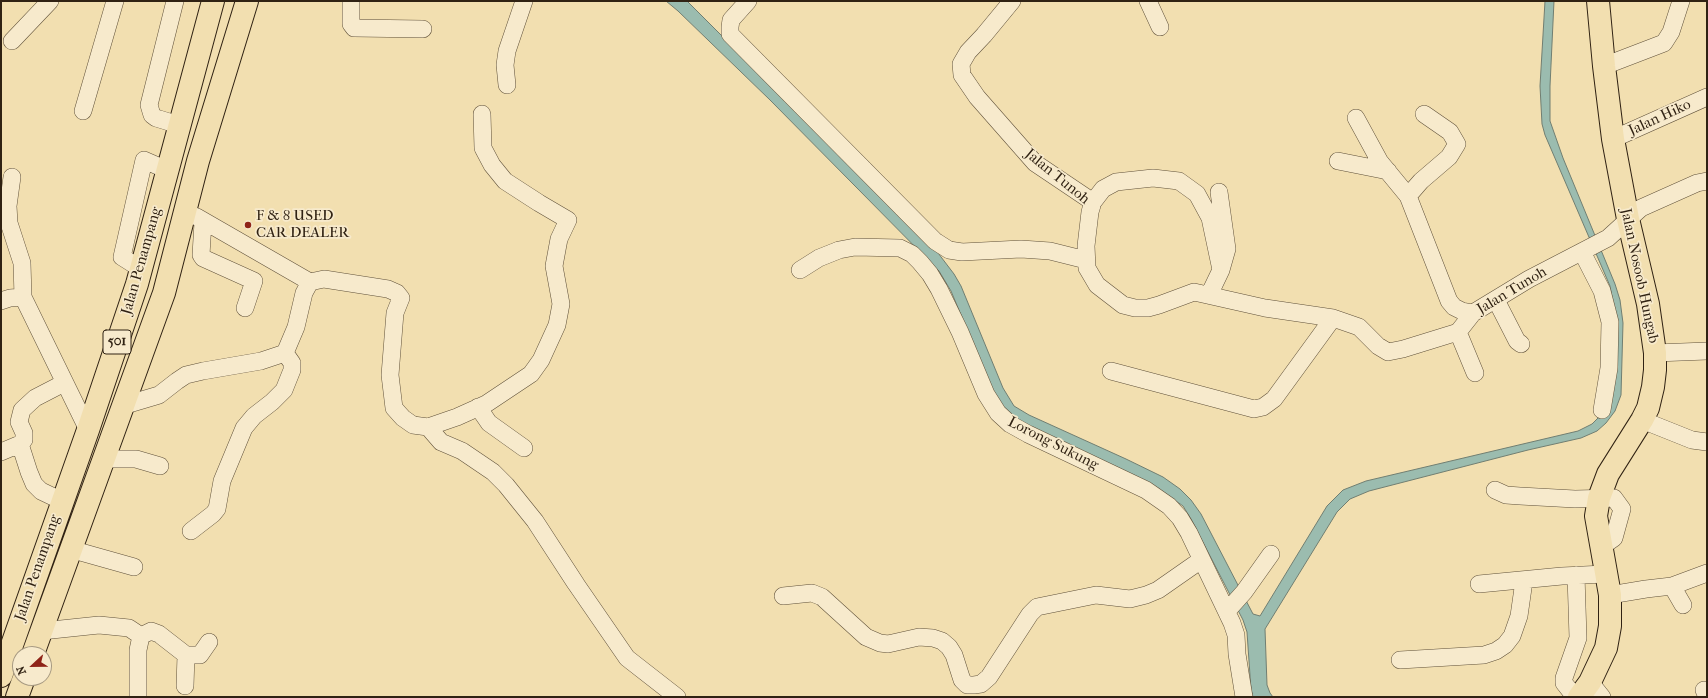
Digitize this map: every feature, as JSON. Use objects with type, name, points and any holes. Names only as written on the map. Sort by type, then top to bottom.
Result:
[{"type":"main road","name":"Jalan Penampang","points":[[1,676],[7,640],[62,501],[88,430],[141,268],[212,1]]},
{"type":"main road","name":"Jalan Penampang","points":[[36,646],[122,406],[164,292],[194,217],[198,161],[247,1]]},
{"type":"main road","name":"Jalan Nosoob Hungab","points":[[1586,693],[1606,648],[1610,626],[1610,595],[1605,574],[1596,516],[1599,498],[1608,474],[1648,408],[1653,386],[1655,353],[1646,292],[1628,220],[1613,139],[1598,1]]},
{"type":"main road","points":[[18,697],[21,686]]},
{"type":"main road","points":[[24,686],[25,697]]},
{"type":"street","points":[[12,40],[50,1]]},
{"type":"street","points":[[83,111],[115,1]]},
{"type":"street","points":[[175,1],[149,105],[152,116],[179,126]]},
{"type":"street","points":[[351,1],[351,24],[354,28],[423,29]]},
{"type":"street","points":[[507,85],[505,65],[507,51],[524,1]]},
{"type":"street","points":[[748,1],[731,20],[730,34],[935,241],[949,250],[962,252],[1021,250],[1050,251],[1086,260]]},
{"type":"street","name":"Jalan Tunoh","points":[[1012,1],[968,52],[961,64],[962,75],[966,84],[977,98],[1035,163],[1093,202],[1088,225],[1087,268],[1097,285],[1123,305],[1135,308],[1148,308],[1194,292],[1265,308],[1333,318],[1359,327],[1378,346],[1388,352],[1403,349],[1458,332],[1473,313],[1529,279],[1608,238],[1641,208],[1707,181]]},
{"type":"street","points":[[1148,1],[1160,27]]},
{"type":"street","points":[[1604,66],[1664,43],[1671,32],[1681,1]]},
{"type":"street","name":"Jalan Hiko","points":[[1613,139],[1707,97]]},
{"type":"street","points":[[194,217],[310,282],[324,279],[388,289],[397,294],[400,298],[395,313],[390,375],[394,408],[403,418],[413,425],[428,427],[457,417],[505,392],[531,374],[541,360],[557,325],[561,304],[554,266],[559,239],[568,220],[505,181],[492,166],[483,148],[482,114]]},
{"type":"street","points":[[1408,196],[1421,181],[1449,157],[1456,144],[1450,132],[1424,114]]},
{"type":"street","points":[[1356,118],[1380,162],[1408,196],[1449,301],[1454,307],[1462,311],[1473,313]]},
{"type":"street","points":[[1338,161],[1388,171]]},
{"type":"street","points":[[12,177],[8,206],[9,223],[22,263],[9,298],[64,383],[88,430]]},
{"type":"street","points":[[1093,202],[1103,189],[1116,182],[1153,178],[1178,181],[1197,194],[1210,218],[1221,270]]},
{"type":"street","points":[[1209,295],[1221,270],[1227,249],[1219,192]]},
{"type":"street","points":[[194,217],[201,255],[203,258],[254,282],[245,308]]},
{"type":"street","name":"Lorong Sukung","points":[[800,270],[819,258],[839,250],[855,247],[900,248],[912,254],[930,274],[939,289],[960,332],[986,394],[998,413],[1010,424],[1146,490],[1170,506],[1180,518],[1189,533],[1201,560],[1230,608],[1236,635],[1237,654],[1244,697]]},
{"type":"street","points":[[1585,250],[1602,291],[1610,322],[1609,368],[1602,410]]},
{"type":"street","points":[[122,406],[160,395],[186,375],[203,370],[261,361],[285,353],[296,327],[304,294],[310,282]]},
{"type":"street","points":[[1496,300],[1517,341],[1521,344]]},
{"type":"street","points":[[1111,371],[1254,409],[1263,407],[1274,399],[1333,318]]},
{"type":"street","points":[[1458,332],[1475,373]]},
{"type":"street","points":[[1655,353],[1707,351]]},
{"type":"street","points":[[191,531],[213,514],[217,509],[222,481],[244,428],[254,416],[272,402],[284,390],[292,370],[292,363],[285,353]]},
{"type":"street","points":[[1,452],[20,444],[24,440],[24,433],[19,422],[22,410],[35,398],[64,383]]},
{"type":"street","points":[[478,407],[489,423],[524,448]]},
{"type":"street","points":[[1642,420],[1692,440],[1707,442]]},
{"type":"street","points":[[428,427],[441,442],[462,451],[493,472],[506,484],[535,521],[627,658],[677,697]]},
{"type":"street","points":[[20,444],[34,484],[41,491],[62,501]]},
{"type":"street","points":[[104,459],[136,459],[160,466]]},
{"type":"street","points":[[1495,490],[1506,495],[1575,500],[1599,498]]},
{"type":"street","points":[[70,549],[134,567]]},
{"type":"street","points":[[1230,608],[1244,592],[1271,554]]},
{"type":"street","points":[[783,596],[812,594],[822,598],[866,637],[880,643],[888,644],[919,637],[933,638],[942,641],[949,647],[954,655],[962,680],[967,685],[974,685],[981,684],[989,677],[1030,614],[1038,607],[1096,595],[1130,598],[1146,595],[1158,590],[1201,560]]},
{"type":"street","points":[[1610,595],[1672,586],[1707,573]]},
{"type":"street","points":[[1479,584],[1576,575],[1605,574]]},
{"type":"street","points":[[1576,575],[1579,630],[1578,638],[1564,678],[1564,683],[1586,693]]},
{"type":"street","points":[[1400,660],[1484,655],[1496,651],[1505,645],[1512,636],[1519,616],[1524,581]]},
{"type":"street","points":[[1672,586],[1683,605]]},
{"type":"street","points":[[42,631],[99,625],[129,628],[141,636]]},
{"type":"street","points":[[141,636],[152,631],[159,634],[186,656],[200,655],[209,642]]},
{"type":"street","points":[[138,697],[138,650],[141,636]]},
{"type":"street","points":[[185,686],[186,656]]},
{"type":"shaded area","points":[[666,1],[687,1],[935,249],[961,286],[1003,388],[1014,406],[1029,415],[1163,477],[1180,489],[1191,500],[1201,514],[1253,614],[1260,616],[1327,506],[1343,490],[1366,481],[1578,431],[1592,424],[1600,416],[1613,303],[1610,286],[1545,135],[1542,124],[1540,86],[1545,1],[1554,1],[1550,121],[1563,158],[1615,284],[1620,300],[1623,323],[1621,395],[1615,411],[1606,423],[1597,431],[1581,438],[1528,450],[1369,491],[1350,499],[1337,512],[1265,629],[1267,685],[1273,697],[1253,697],[1251,690],[1247,632],[1243,620],[1183,506],[1158,488],[1121,469],[1026,425],[1006,413],[993,392],[951,291],[939,271],[770,100]]},
{"type":"place","name":"F & 8 USED CAR DEALER","points":[[248,225]]}]
